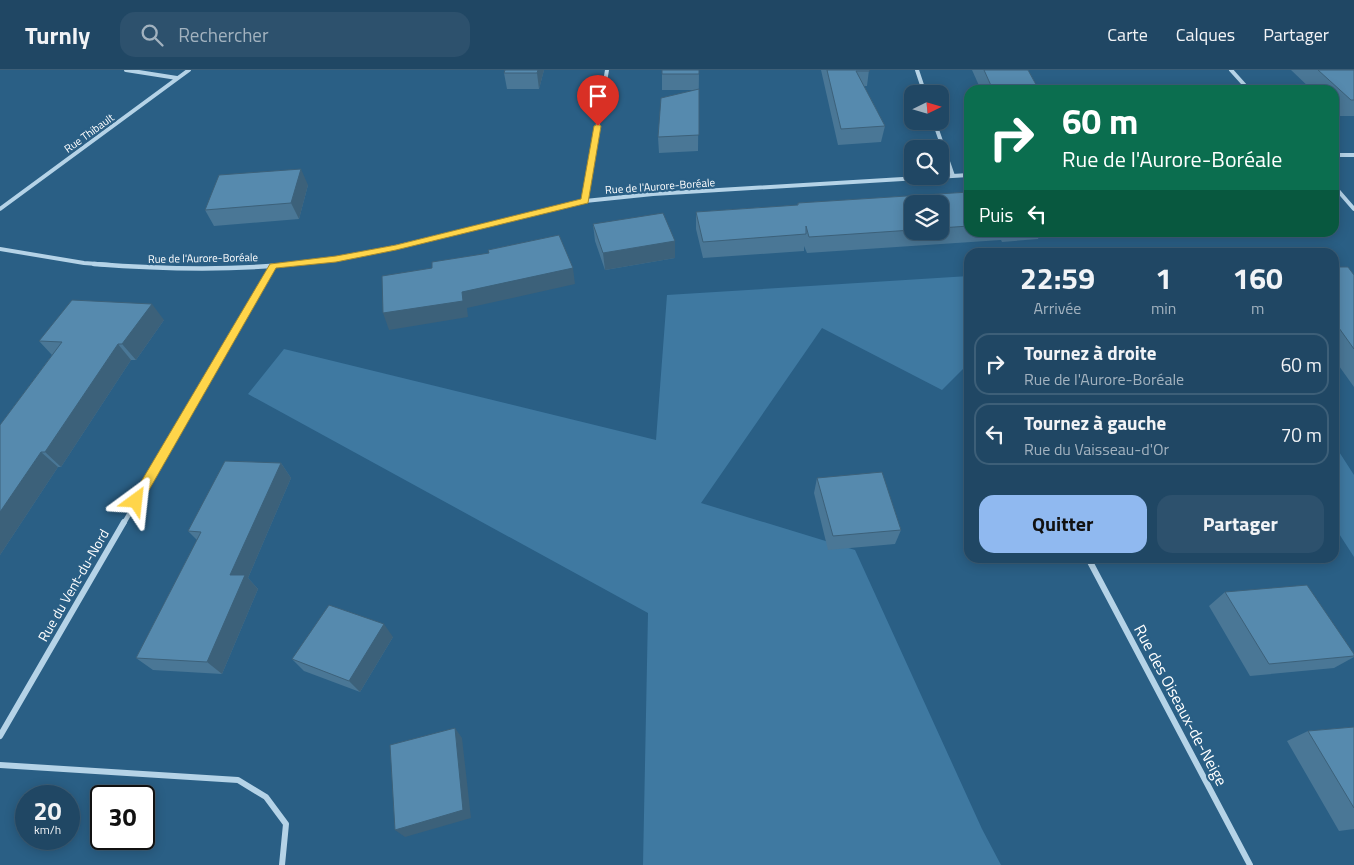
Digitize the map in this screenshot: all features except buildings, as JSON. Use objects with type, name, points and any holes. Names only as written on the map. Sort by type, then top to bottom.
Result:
[{"type":"street","points":[[126,70],[177,78]]},
{"type":"street","name":"Rue Thibault","points":[[0,209],[188,70]]},
{"type":"street","points":[[585,201],[607,70]]},
{"type":"street","points":[[917,70],[922,85]]},
{"type":"street","points":[[1231,70],[1244,85]]},
{"type":"street","points":[[937,130],[953,176]]},
{"type":"street","points":[[1339,155],[1354,155]]},
{"type":"street","name":"Rue de l'Aurore-Boréale","points":[[0,249],[84,262],[139,267],[212,268],[273,266],[336,259],[396,248],[585,201],[653,194],[964,175]]},
{"type":"street","points":[[1339,192],[1354,210]]},
{"type":"street","name":"Rue du Vent-du-Nord","points":[[0,736],[273,266]]},
{"type":"street","name":"Rue des Oiseaux-de-Neige","points":[[1091,563],[1250,865]]},
{"type":"street","points":[[0,765],[238,780],[266,797],[286,824],[282,865]]},
{"type":"shaded area","points":[[964,276],[964,368],[942,390],[822,328],[701,503],[855,550],[982,829],[1001,865],[643,865],[648,613],[248,394],[284,349],[656,440],[667,295]]},
{"type":"shaded area","points":[[1339,452],[1354,475],[1354,557],[1339,534]]},
{"type":"route","points":[[136,501],[273,266],[336,259],[396,248],[585,201],[598,126]]}]
